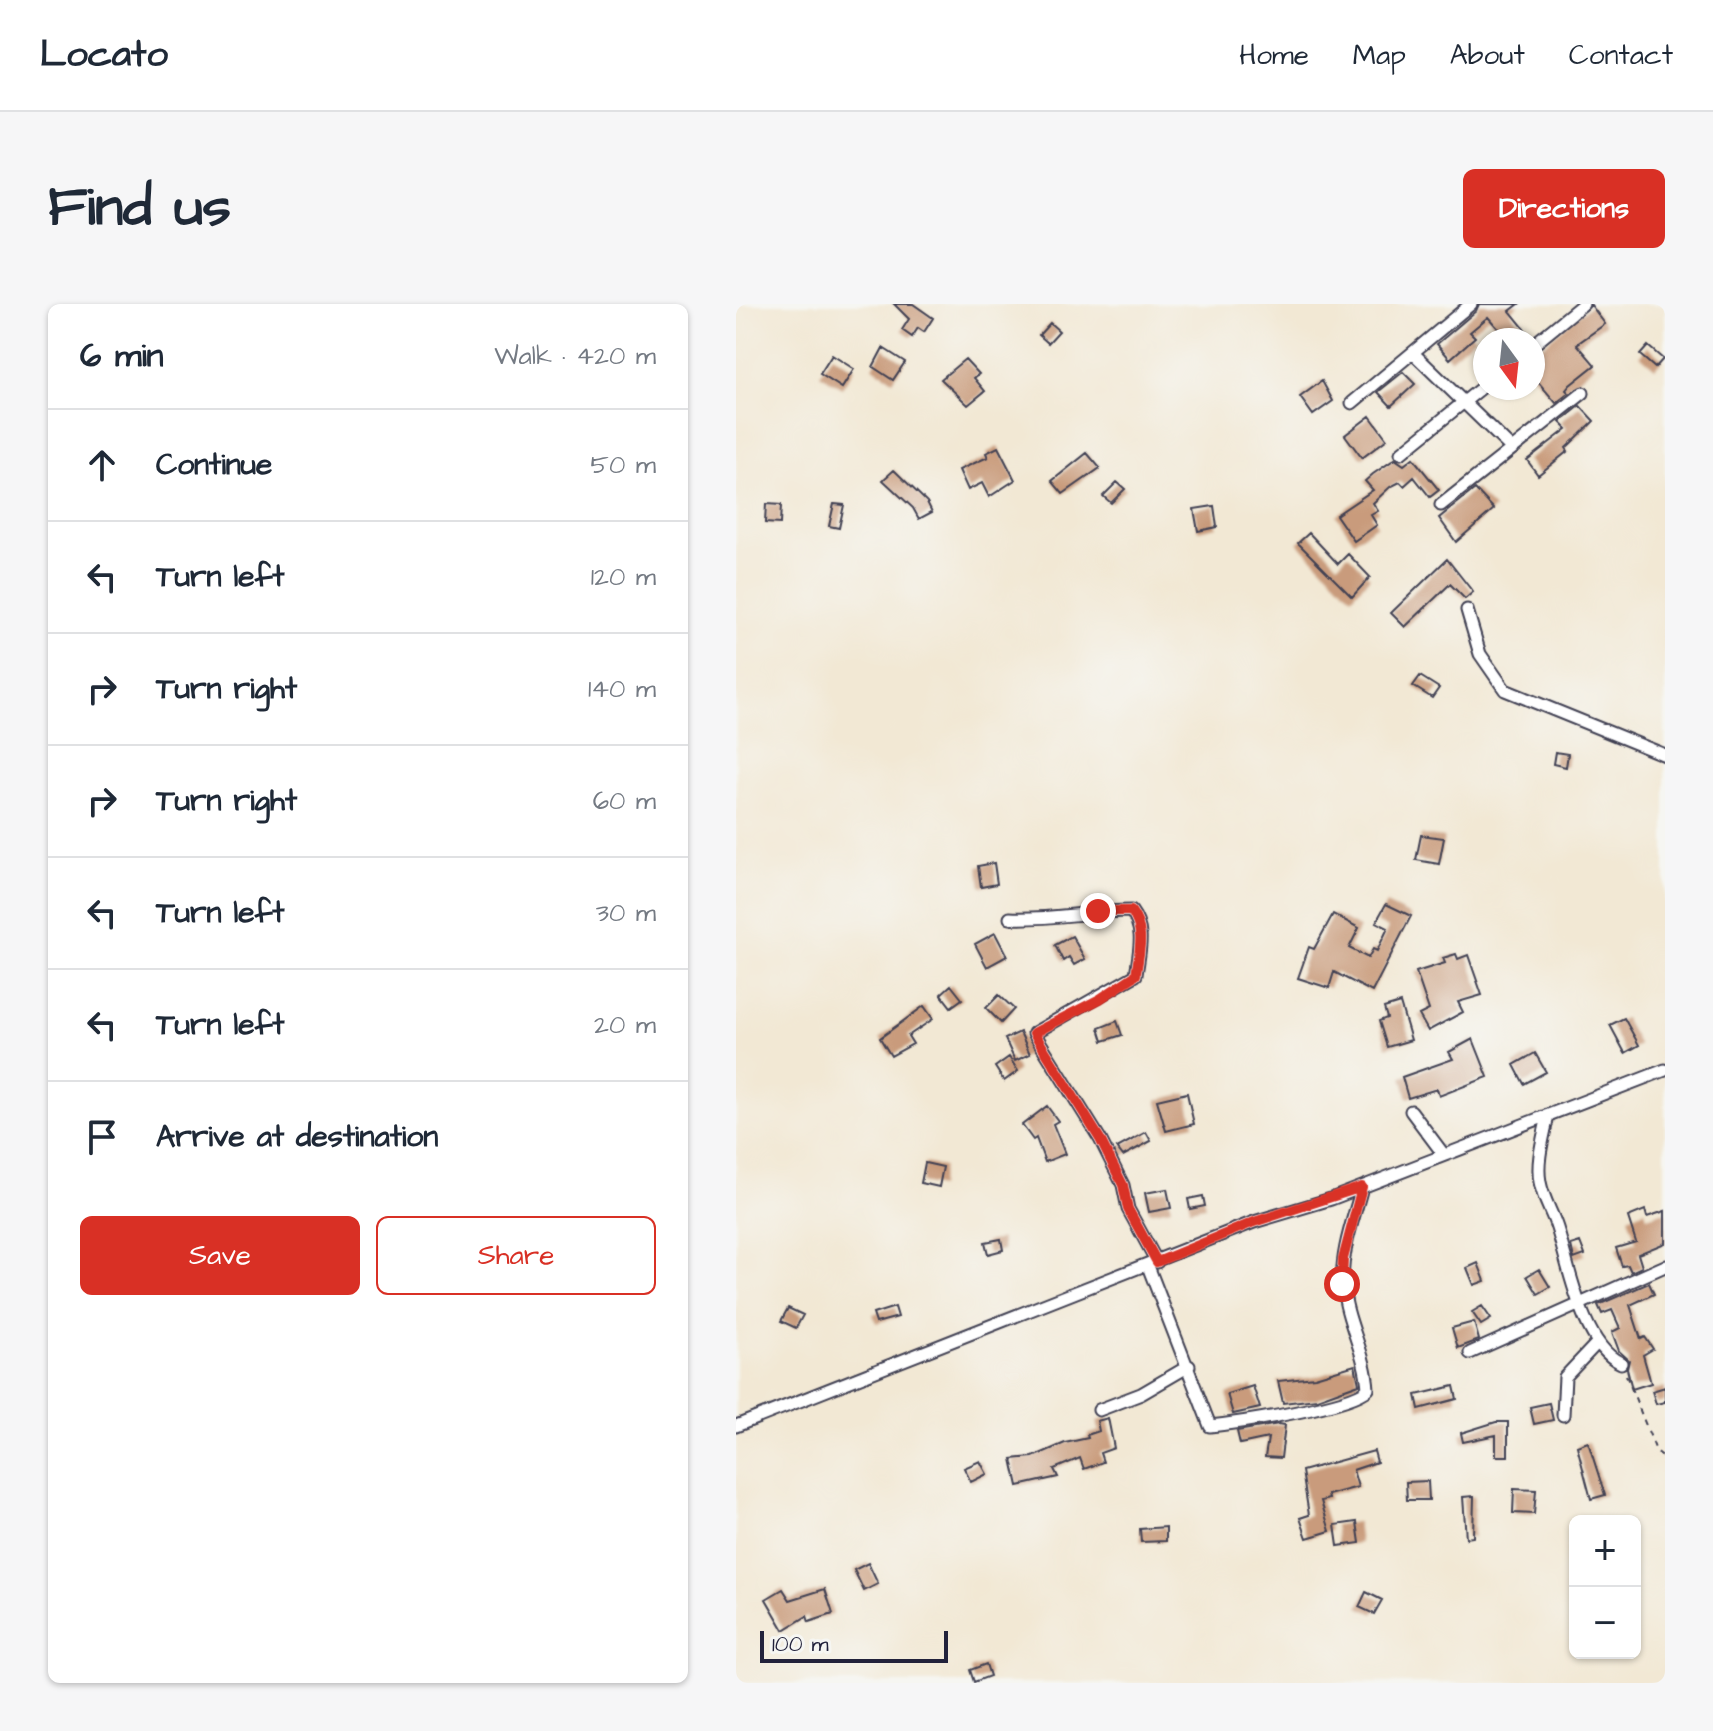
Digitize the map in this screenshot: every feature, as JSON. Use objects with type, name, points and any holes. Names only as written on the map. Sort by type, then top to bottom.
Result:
[{"type":"street","points":[[1352,403],[1471,304]]},
{"type":"street","points":[[1545,335],[1583,304]]},
{"type":"street","points":[[1413,353],[1512,449]]},
{"type":"street","points":[[1441,505],[1583,393]]},
{"type":"street","points":[[1401,453],[1473,395]]},
{"type":"street","points":[[1467,610],[1480,654],[1505,690],[1665,755]]},
{"type":"street","points":[[1010,918],[1038,919],[1098,911],[1131,911],[1139,921],[1142,936],[1136,975],[1100,999],[1034,1033],[1100,1139],[1123,1185],[1128,1209],[1153,1264],[1210,1426],[1254,1422],[1351,1401],[1368,1389],[1365,1359],[1342,1284],[1343,1259],[1362,1187]]},
{"type":"street","points":[[736,1426],[1254,1222],[1362,1187],[1665,1070]]},
{"type":"street","points":[[1411,1111],[1444,1155]]},
{"type":"street","points":[[1548,1115],[1539,1179],[1581,1304],[1608,1357],[1621,1363]]},
{"type":"street","points":[[1470,1353],[1665,1266]]},
{"type":"street","points":[[1563,1415],[1565,1377],[1598,1342]]},
{"type":"street","points":[[1099,1410],[1141,1394],[1189,1366]]},
{"type":"path","points":[[1621,1363],[1656,1451],[1665,1458]]},
{"type":"building","points":[[894,304],[913,304],[933,318],[924,332],[918,328],[912,337],[902,330],[909,319]]},
{"type":"building","points":[[1479,304],[1519,304],[1510,311],[1524,328],[1498,328],[1488,317],[1473,328],[1470,332],[1473,339],[1450,359],[1437,344],[1476,311]]},
{"type":"building","points":[[1591,305],[1605,324],[1577,344],[1595,365],[1570,385],[1566,390],[1569,393],[1556,403],[1545,390],[1545,343]]},
{"type":"building","points":[[1050,323],[1059,331],[1048,343],[1039,335]]},
{"type":"building","points":[[1648,346],[1663,359],[1655,368],[1640,355]]},
{"type":"building","points":[[883,348],[905,362],[893,380],[873,367]]},
{"type":"building","points":[[832,355],[854,369],[842,388],[820,374]]},
{"type":"building","points":[[965,359],[979,374],[974,378],[985,391],[968,405],[941,379]]},
{"type":"building","points":[[1403,372],[1415,384],[1391,406],[1378,392]]},
{"type":"building","points":[[1322,381],[1333,401],[1313,415],[1300,397]]},
{"type":"building","points":[[1580,406],[1594,421],[1566,448],[1568,451],[1538,475],[1527,460],[1567,429],[1560,422]]},
{"type":"building","points":[[1370,416],[1387,439],[1362,458],[1345,435]]},
{"type":"building","points":[[998,447],[1015,480],[989,497],[982,483],[968,490],[959,470],[988,457],[986,453]]},
{"type":"building","points":[[1087,453],[1100,468],[1063,494],[1052,481]]},
{"type":"building","points":[[1413,458],[1439,490],[1430,497],[1414,477],[1404,486],[1400,482],[1390,487],[1373,503],[1378,511],[1371,515],[1377,525],[1354,541],[1336,515],[1373,490],[1365,481],[1373,474],[1395,459],[1404,465]]},
{"type":"building","points":[[894,470],[927,502],[932,512],[919,519],[913,508],[883,480]]},
{"type":"building","points":[[1117,482],[1125,489],[1111,503],[1103,496]]},
{"type":"building","points":[[1475,489],[1494,509],[1456,542],[1439,518]]},
{"type":"building","points":[[766,504],[781,505],[780,524],[765,523]]},
{"type":"building","points":[[834,504],[844,505],[839,528],[829,526]]},
{"type":"building","points":[[1214,506],[1217,527],[1198,531],[1194,509]]},
{"type":"building","points":[[1309,533],[1338,564],[1348,554],[1370,577],[1352,597],[1298,543]]},
{"type":"building","points":[[1447,559],[1473,592],[1465,599],[1450,584],[1405,627],[1391,613]]},
{"type":"building","points":[[1420,676],[1439,688],[1432,698],[1413,686]]},
{"type":"building","points":[[1555,752],[1568,754],[1566,767],[1553,764]]},
{"type":"building","points":[[1421,835],[1444,838],[1439,864],[1416,860]]},
{"type":"building","points":[[994,863],[997,884],[981,887],[978,866]]},
{"type":"building","points":[[1386,904],[1411,916],[1372,992],[1334,972],[1329,988],[1298,978],[1309,947],[1314,949],[1333,914],[1359,928],[1349,948],[1368,958],[1373,949],[1377,951],[1388,928],[1376,922]]},
{"type":"building","points":[[995,933],[1007,956],[987,967],[975,944]]},
{"type":"building","points":[[1072,936],[1085,959],[1074,965],[1069,957],[1063,961],[1055,945]]},
{"type":"building","points":[[1456,954],[1458,959],[1468,955],[1482,995],[1458,1002],[1463,1012],[1428,1031],[1419,1015],[1429,1010],[1416,972],[1445,963],[1443,958]]},
{"type":"building","points":[[951,985],[962,999],[951,1007],[941,994]]},
{"type":"building","points":[[999,995],[1014,1009],[1001,1023],[986,1008]]},
{"type":"building","points":[[1400,1003],[1411,1040],[1387,1047],[1379,1021],[1387,1018],[1384,1008]]},
{"type":"building","points":[[924,1006],[933,1019],[908,1036],[913,1044],[891,1056],[880,1038]]},
{"type":"building","points":[[1624,1018],[1639,1045],[1625,1053],[1610,1025]]},
{"type":"building","points":[[1117,1021],[1122,1035],[1103,1041],[1099,1028]]},
{"type":"building","points":[[1020,1032],[1030,1054],[1015,1061],[1005,1039]]},
{"type":"building","points":[[1473,1039],[1488,1077],[1439,1096],[1437,1089],[1408,1098],[1402,1077],[1453,1059],[1449,1052]]},
{"type":"building","points":[[1535,1053],[1546,1072],[1524,1084],[1514,1065]]},
{"type":"building","points":[[1009,1057],[1018,1071],[1004,1081],[995,1067]]},
{"type":"building","points":[[1187,1093],[1194,1124],[1166,1131],[1157,1100]]},
{"type":"building","points":[[1047,1106],[1058,1121],[1053,1124],[1065,1154],[1045,1162],[1036,1138],[1033,1140],[1022,1125]]},
{"type":"building","points":[[1146,1132],[1151,1141],[1123,1156],[1117,1148]]},
{"type":"building","points":[[925,1163],[943,1167],[939,1187],[921,1183]]},
{"type":"building","points":[[1167,1189],[1171,1208],[1149,1212],[1145,1193]]},
{"type":"building","points":[[1203,1196],[1205,1206],[1190,1209],[1188,1199]]},
{"type":"building","points":[[1645,1210],[1647,1217],[1665,1211],[1665,1243],[1638,1254],[1642,1267],[1631,1272],[1628,1265],[1622,1266],[1616,1248],[1636,1242],[1628,1217]]},
{"type":"building","points":[[1001,1239],[1003,1250],[988,1254],[985,1242]]},
{"type":"building","points":[[1580,1242],[1585,1255],[1574,1259],[1571,1245]]},
{"type":"building","points":[[1478,1263],[1485,1281],[1474,1285],[1467,1268]]},
{"type":"building","points":[[1539,1269],[1550,1287],[1538,1294],[1527,1276]]},
{"type":"building","points":[[1649,1283],[1654,1294],[1630,1305],[1641,1339],[1645,1337],[1653,1349],[1643,1355],[1651,1383],[1632,1389],[1627,1369],[1629,1360],[1619,1351],[1612,1332],[1620,1328],[1612,1310],[1602,1314],[1598,1305]]},
{"type":"building","points":[[1482,1306],[1491,1319],[1481,1325],[1472,1312]]},
{"type":"building","points":[[895,1307],[898,1317],[876,1323],[873,1314]]},
{"type":"building","points":[[788,1308],[803,1315],[796,1328],[781,1321]]},
{"type":"building","points":[[1474,1322],[1479,1340],[1458,1348],[1452,1328]]},
{"type":"building","points":[[1355,1365],[1359,1384],[1317,1399],[1283,1403],[1278,1381],[1315,1377]]},
{"type":"building","points":[[1253,1386],[1260,1408],[1233,1414],[1227,1394]]},
{"type":"building","points":[[1454,1386],[1457,1399],[1419,1409],[1416,1395]]},
{"type":"building","points":[[1665,1387],[1665,1402],[1656,1404],[1652,1391]]},
{"type":"building","points":[[1549,1403],[1553,1420],[1534,1424],[1530,1407]]},
{"type":"building","points":[[1108,1418],[1114,1448],[1100,1453],[1103,1462],[1084,1469],[1080,1458],[1054,1469],[1058,1477],[1018,1486],[1012,1459],[1033,1457],[1065,1443],[1088,1438],[1087,1435],[1099,1431],[1097,1421]]},
{"type":"building","points":[[1496,1422],[1508,1422],[1508,1456],[1496,1456],[1496,1435],[1463,1442],[1461,1433]]},
{"type":"building","points":[[1285,1425],[1281,1458],[1265,1457],[1268,1438],[1240,1444],[1237,1431]]},
{"type":"building","points":[[1588,1442],[1605,1495],[1591,1499],[1577,1446]]},
{"type":"building","points":[[1374,1451],[1377,1462],[1353,1470],[1358,1487],[1328,1495],[1329,1499],[1321,1501],[1330,1531],[1307,1538],[1300,1518],[1309,1515],[1302,1471]]},
{"type":"building","points":[[980,1461],[987,1474],[971,1482],[964,1468]]},
{"type":"building","points":[[1428,1481],[1429,1500],[1407,1500],[1406,1482]]},
{"type":"building","points":[[1514,1489],[1536,1490],[1534,1514],[1513,1513]]},
{"type":"building","points":[[1474,1496],[1473,1537],[1466,1538],[1463,1497]]},
{"type":"building","points":[[1357,1522],[1360,1543],[1338,1546],[1335,1525]]},
{"type":"building","points":[[1166,1527],[1166,1541],[1141,1542],[1140,1529]]},
{"type":"building","points":[[868,1563],[878,1584],[864,1591],[854,1570]]},
{"type":"building","points":[[783,1589],[790,1600],[825,1589],[833,1614],[809,1622],[807,1616],[784,1630],[766,1599]]},
{"type":"building","points":[[1366,1592],[1382,1600],[1374,1614],[1359,1607]]},
{"type":"building","points":[[986,1664],[990,1676],[974,1682],[970,1670]]},
{"type":"route","points":[[1098,911],[1131,911],[1139,921],[1142,936],[1136,975],[1100,999],[1035,1030],[1034,1035],[1100,1139],[1123,1185],[1128,1209],[1157,1262],[1254,1222],[1362,1187],[1343,1259],[1342,1284]]}]
